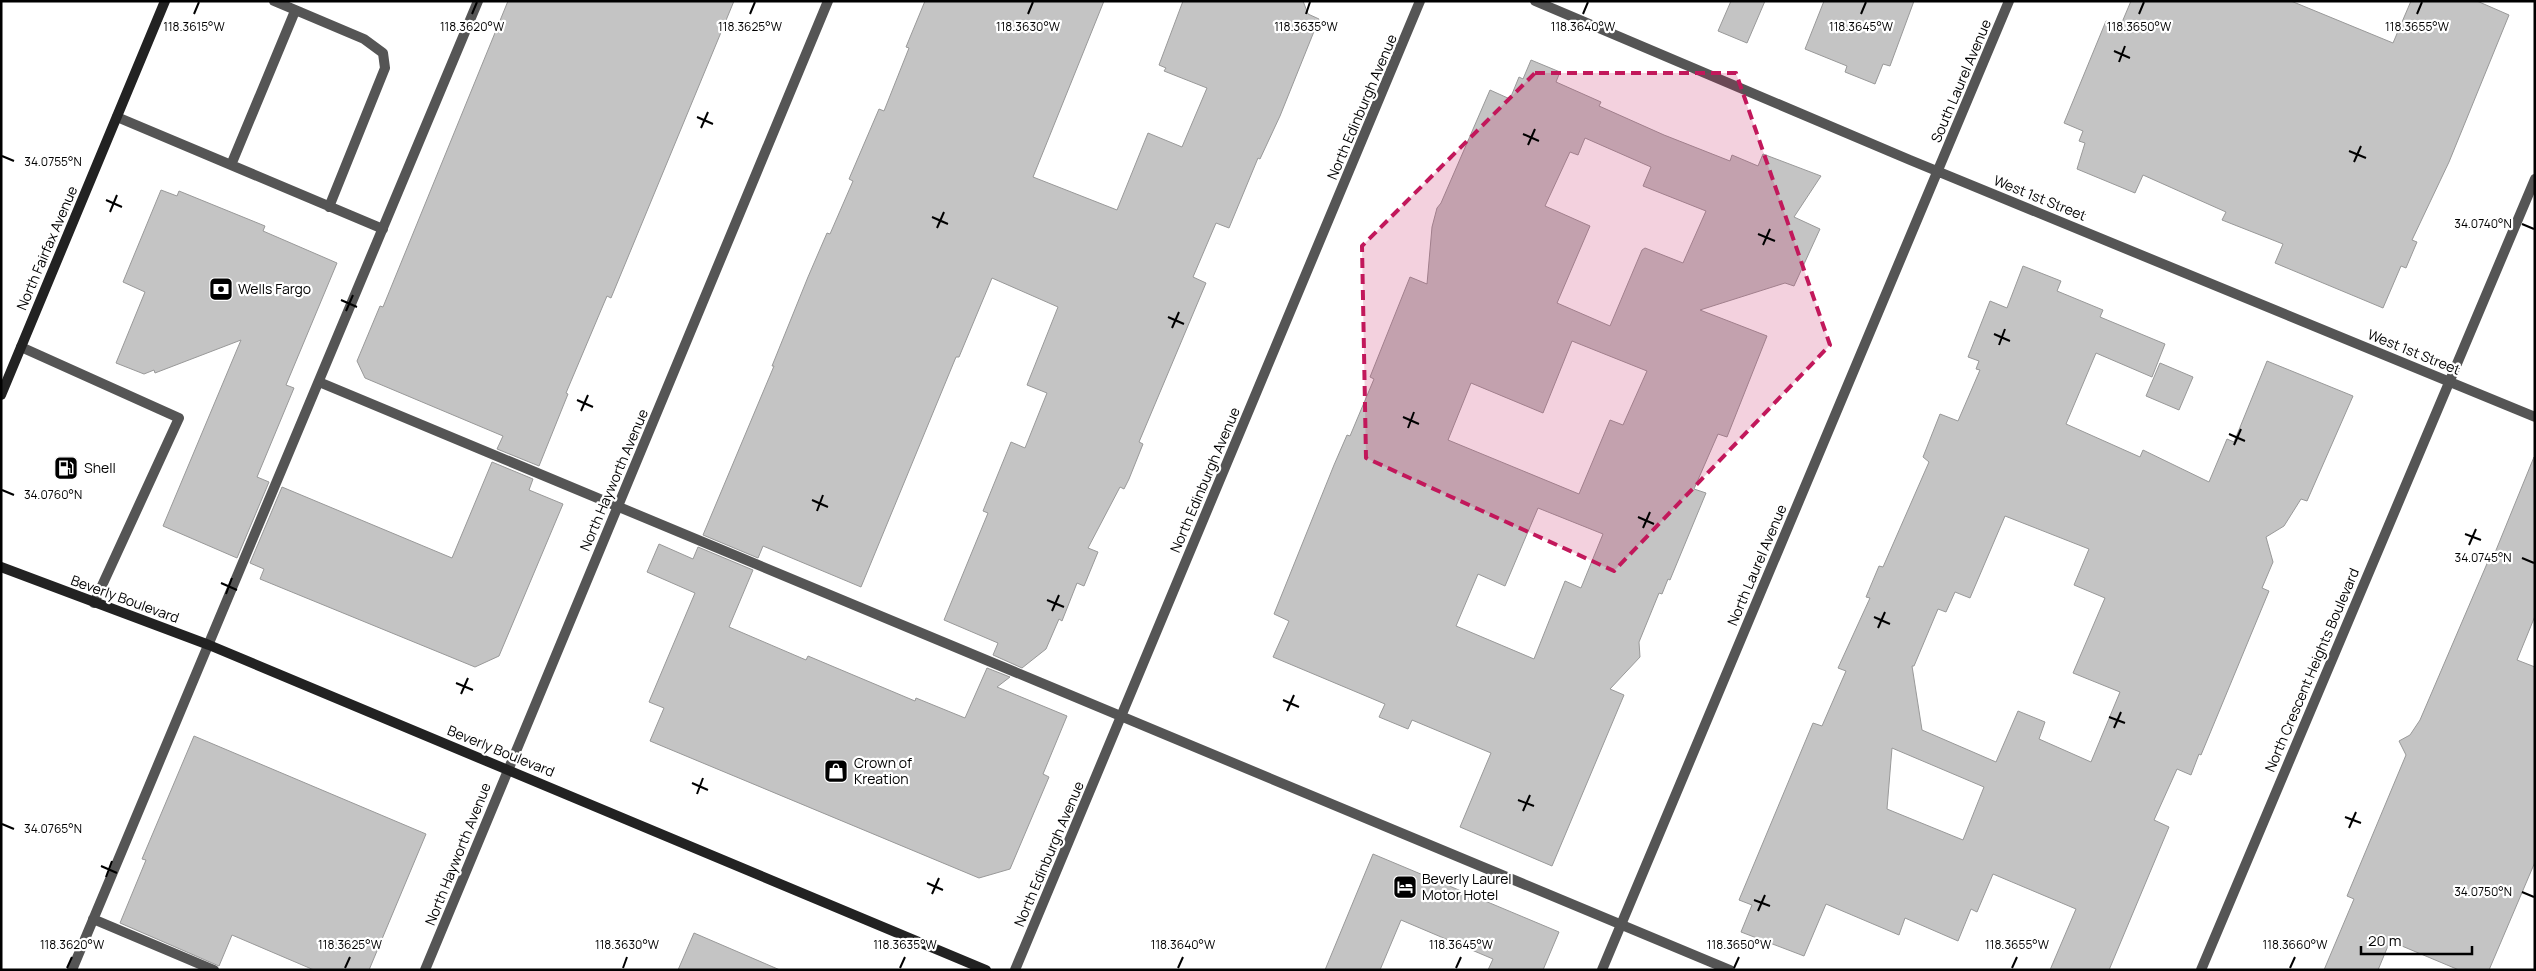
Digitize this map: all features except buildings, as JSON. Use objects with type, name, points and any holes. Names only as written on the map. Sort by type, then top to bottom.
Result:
[{"type":"main road","name":"North Fairfax Avenue","points":[[1,395],[165,1]]},
{"type":"main road","name":"Beverly Boulevard","points":[[1,567],[209,644],[986,970]]},
{"type":"street","points":[[274,1],[364,40],[383,53],[385,68],[329,206]]},
{"type":"street","points":[[72,970],[478,1]]},
{"type":"street","name":"North Hayworth Avenue","points":[[425,970],[828,1]]},
{"type":"street","name":"North Edinburgh Avenue","points":[[1015,970],[1420,1]]},
{"type":"street","name":"West 1st Street","points":[[1535,1],[1938,171],[2535,417]]},
{"type":"street","name":"South Laurel Avenue","points":[[1938,171],[2009,1]]},
{"type":"street","points":[[231,165],[295,11]]},
{"type":"street","points":[[117,117],[383,229]]},
{"type":"street","name":"North Laurel Avenue","points":[[1602,970],[1938,171]]},
{"type":"street","name":"North Crescent Heights Boulevard","points":[[2201,970],[2535,179]]},
{"type":"street","points":[[21,346],[179,418],[94,603]]},
{"type":"street","points":[[319,382],[1730,970]]},
{"type":"street","points":[[94,919],[214,970]]},
{"type":"highlighted area","points":[[1535,73],[1736,73],[1830,345],[1614,571],[1366,458],[1362,246]]},
{"type":"place","name":"Wells Fargo","points":[[221,289]]},
{"type":"place","name":"Shell","points":[[66,468]]},
{"type":"place","name":"Crown of Kreation","points":[[836,771]]},
{"type":"place","name":"Beverly Laurel Motor Hotel","points":[[1405,887]]}]
